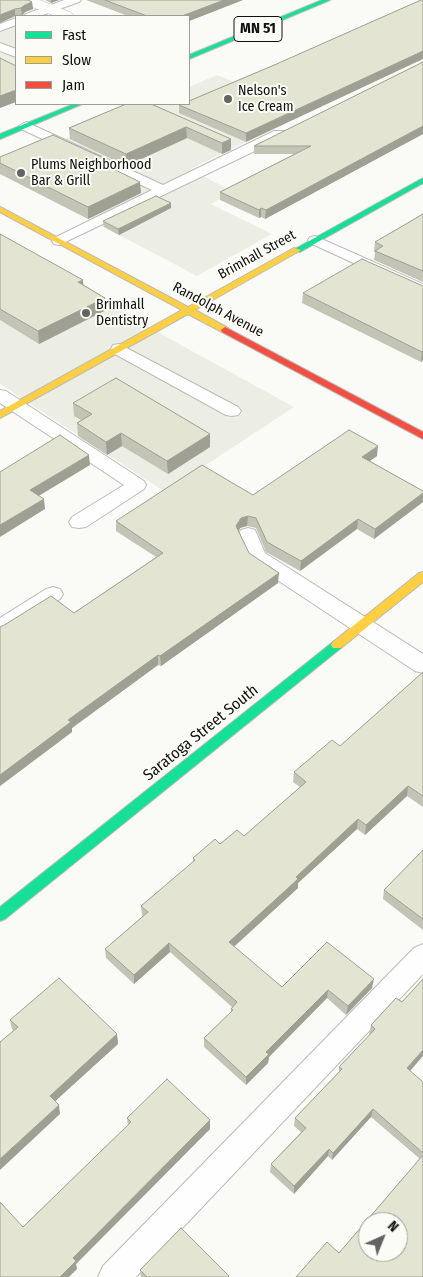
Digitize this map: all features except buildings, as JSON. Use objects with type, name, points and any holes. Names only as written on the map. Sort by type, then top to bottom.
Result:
[{"type":"street","points":[[27,0],[64,15]]},
{"type":"street","name":"MN 51","points":[[190,58],[327,0]]},
{"type":"street","points":[[0,137],[76,105]]},
{"type":"street","name":"Brimhall Street","points":[[0,416],[423,180]]},
{"type":"street","name":"Randolph Avenue","points":[[0,209],[423,436]]},
{"type":"street","name":"Saratoga Street South","points":[[0,915],[423,576]]},
{"type":"lane","points":[[33,15],[74,0]]},
{"type":"lane","points":[[0,28],[15,21]]},
{"type":"lane","points":[[0,47],[15,52]]},
{"type":"lane","points":[[26,126],[163,190]]},
{"type":"lane","points":[[59,241],[291,128]]},
{"type":"lane","points":[[229,142],[247,150]]},
{"type":"lane","points":[[315,240],[423,290]]},
{"type":"lane","points":[[119,349],[232,411]]},
{"type":"lane","points":[[0,395],[137,485],[80,522]]},
{"type":"lane","points":[[248,535],[258,557],[423,665]]},
{"type":"lane","points":[[0,628],[52,594]]},
{"type":"lane","points":[[114,1277],[423,956]]},
{"type":"shaded area","points":[[15,24],[15,101],[0,107],[0,30]]},
{"type":"shaded area","points":[[217,75],[308,112],[190,169],[233,192],[211,204],[272,234],[197,276],[43,195],[0,165],[149,105],[190,105],[190,87]]},
{"type":"shaded area","points":[[0,243],[294,407],[165,492],[0,384]]},
{"type":"traffic: fast","points":[[190,57],[327,0]]},
{"type":"traffic: fast","points":[[0,137],[77,105]]},
{"type":"traffic: fast","points":[[297,250],[423,180]]},
{"type":"traffic: fast","points":[[0,915],[337,645]]},
{"type":"traffic: slow","points":[[0,209],[225,330]]},
{"type":"traffic: slow","points":[[0,415],[297,250]]},
{"type":"traffic: slow","points":[[337,645],[423,576]]},
{"type":"traffic: jam","points":[[225,330],[423,436]]},
{"type":"place","name":"Nelson's Ice Cream","points":[[228,99]]},
{"type":"place","name":"Plums Neighborhood Bar & Grill","points":[[21,173]]},
{"type":"place","name":"Brimhall Dentistry","points":[[86,313]]}]
